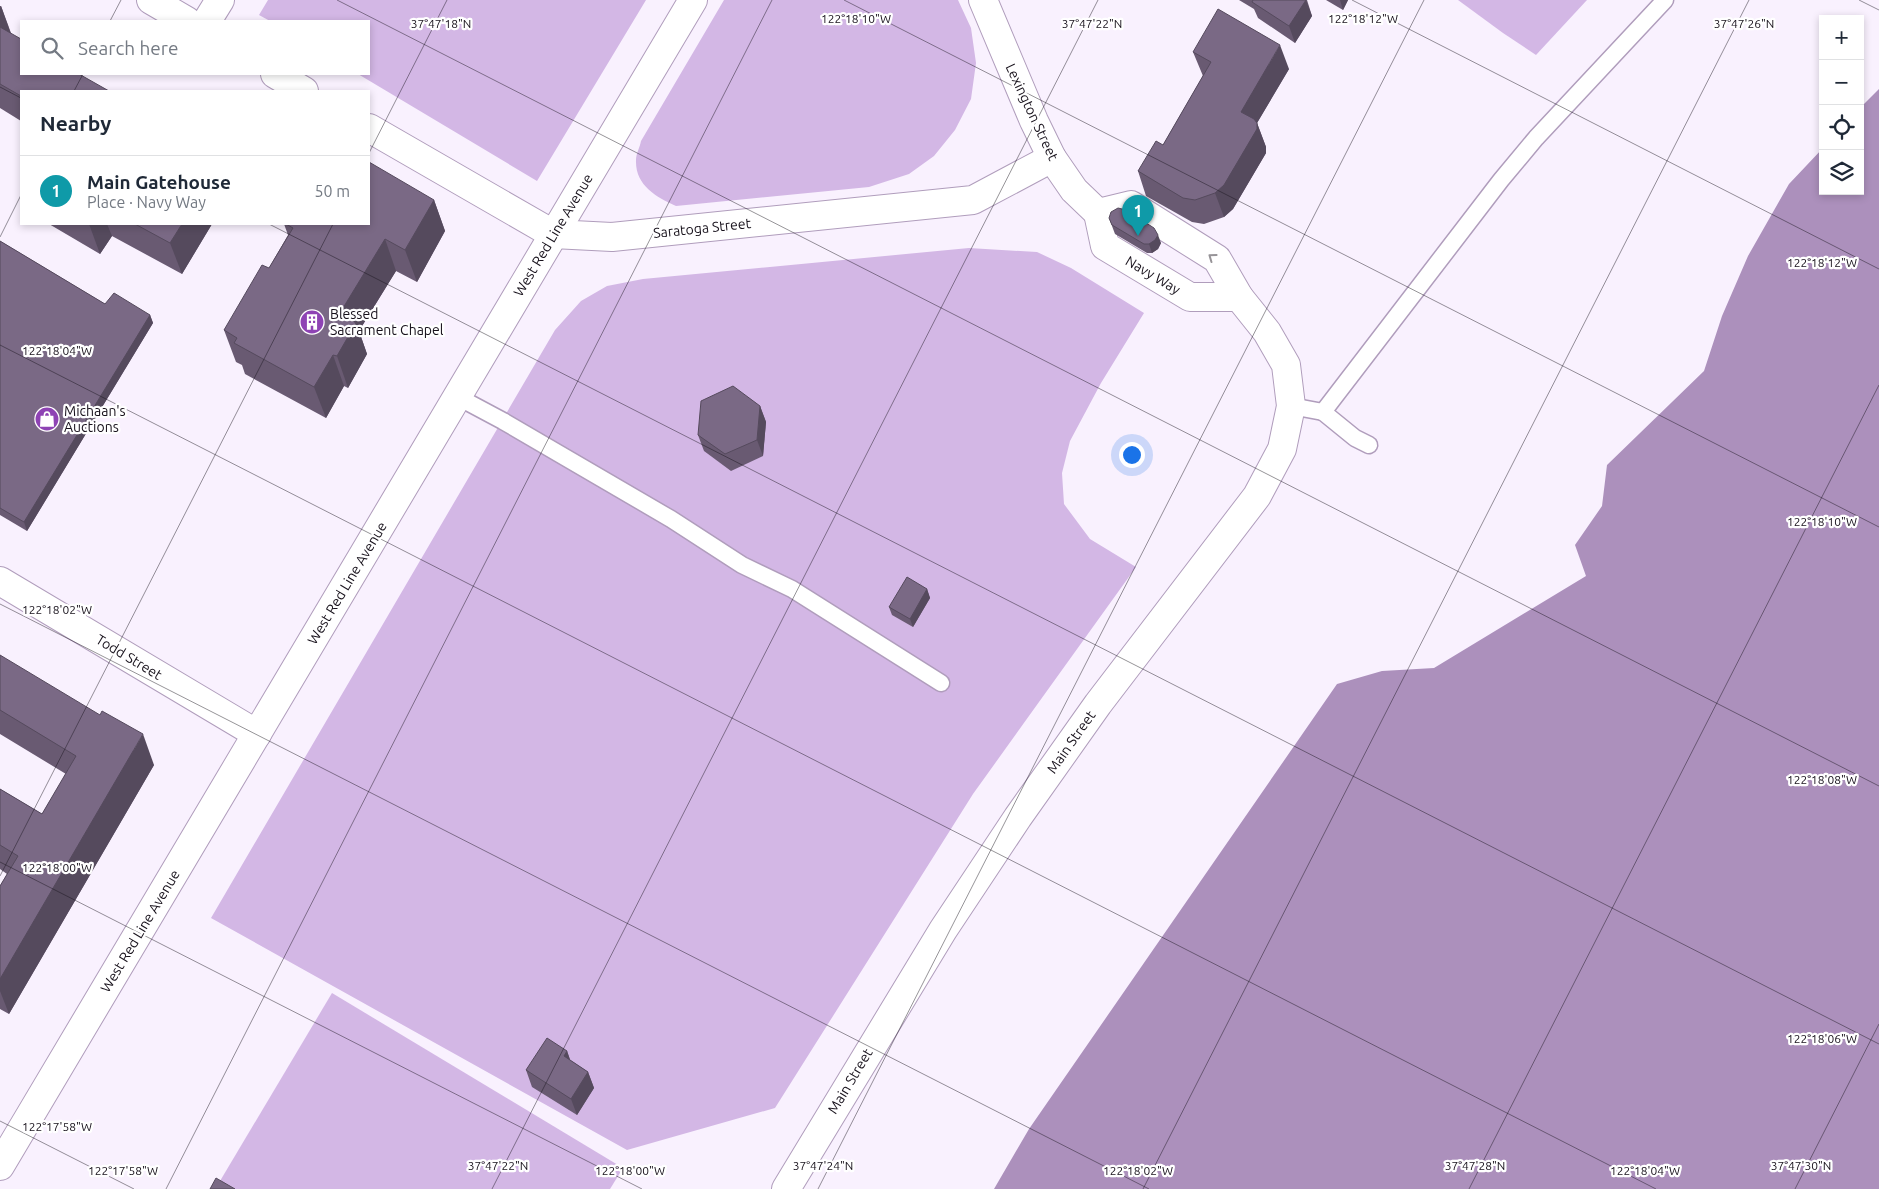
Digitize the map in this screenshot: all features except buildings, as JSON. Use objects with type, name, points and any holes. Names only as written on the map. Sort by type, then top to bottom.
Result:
[{"type":"street","points":[[151,0],[185,20]]},
{"type":"street","points":[[208,20],[220,0]]},
{"type":"street","name":"West Red Line Avenue","points":[[0,1166],[693,0]]},
{"type":"street","name":"Lexington Street","points":[[982,0],[1052,158],[1074,190],[1098,213]]},
{"type":"street","points":[[277,75],[302,90]]},
{"type":"street","name":"Saratoga Street","points":[[370,129],[553,234],[612,237],[973,200],[1052,158]]},
{"type":"street","points":[[1098,213],[1131,205],[1217,259],[1238,296]]},
{"type":"street","name":"Navy Way","points":[[1098,213],[1105,246],[1190,297],[1238,296]]},
{"type":"street","name":"Main Street","points":[[786,1189],[943,930],[1018,818],[1098,704],[1257,496],[1282,449],[1291,406],[1286,365],[1267,332],[1238,296]]},
{"type":"street","name":"Todd Street","points":[[0,581],[257,734]]},
{"type":"lane","points":[[1323,412],[1501,180],[1536,138],[1665,0]]},
{"type":"lane","points":[[458,397],[503,421],[671,519],[742,565],[792,589],[940,684]]},
{"type":"lane","points":[[1291,406],[1323,412],[1356,438],[1369,445]]},
{"type":"shaded area","points":[[268,0],[646,0],[537,181],[360,75],[370,75],[370,20],[268,20],[259,15]]},
{"type":"shaded area","points":[[724,0],[958,0],[971,28],[976,63],[971,99],[955,130],[934,156],[909,174],[869,187],[676,206],[661,199],[643,183],[637,169],[637,155],[641,141]]},
{"type":"shaded area","points":[[1458,0],[1587,0],[1536,55]]},
{"type":"shaded area","points":[[1879,89],[1879,1189],[994,1189],[1029,1129],[1337,684],[1382,671],[1434,668],[1586,576],[1575,545],[1602,506],[1607,465],[1704,371],[1722,316],[1748,256],[1789,184],[1819,152],[1819,195],[1864,195],[1864,104]]},
{"type":"shaded area","points":[[969,248],[1037,252],[1071,268],[1144,313],[1101,383],[1070,441],[1062,473],[1064,504],[1090,539],[1136,567],[973,794],[775,1108],[627,1150],[211,918],[555,330],[581,301],[607,286],[643,279]]},
{"type":"shaded area","points":[[332,993],[623,1168],[610,1189],[233,1189],[220,1181]]},
{"type":"place","name":"Main Gatehouse","points":[[1138,236]]},
{"type":"place","name":"Blessed Sacrament Chapel","points":[[312,322]]},
{"type":"place","name":"Michaan's Auctions","points":[[47,419]]}]
